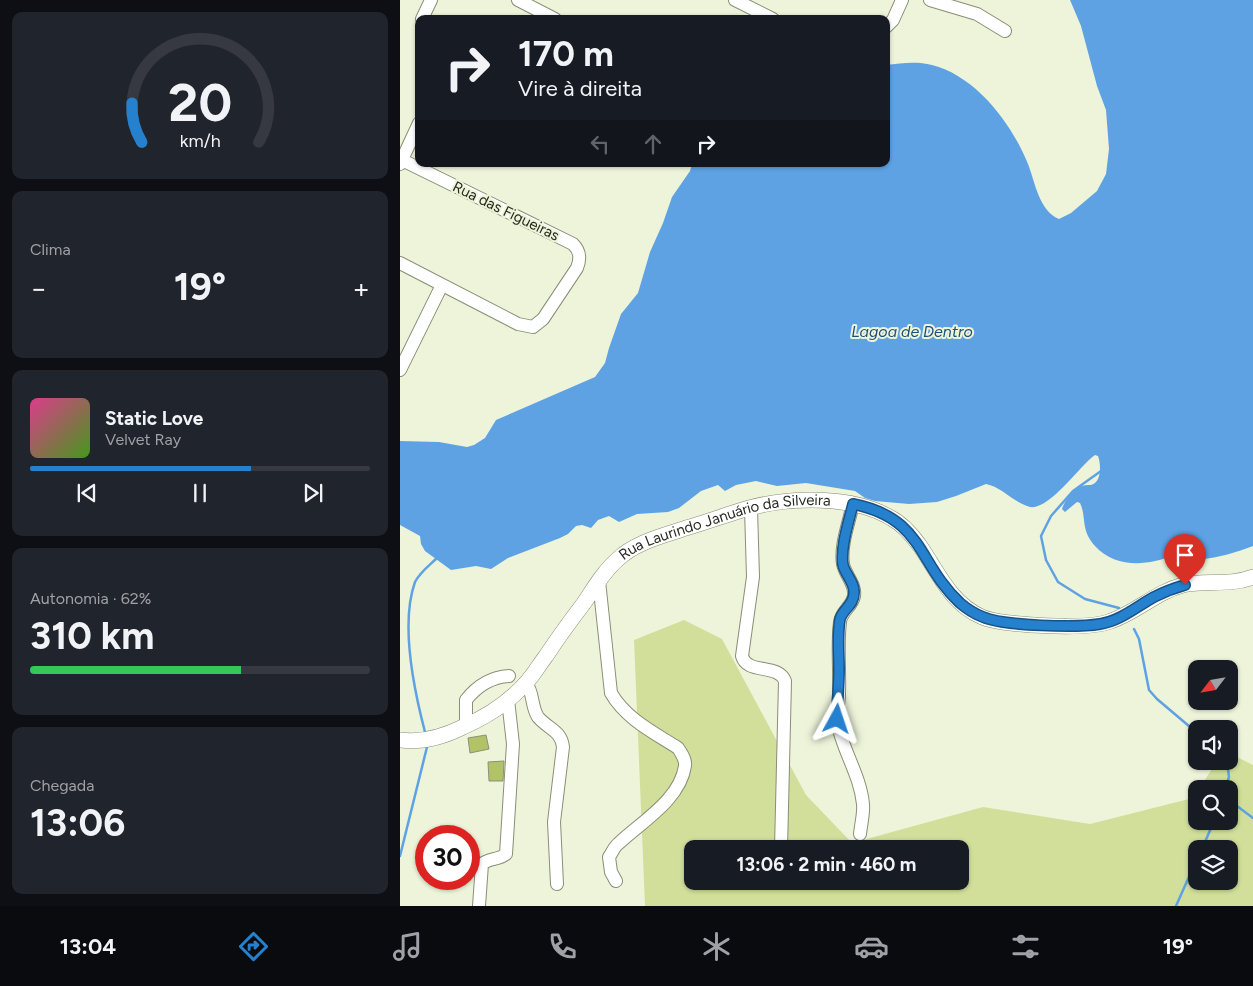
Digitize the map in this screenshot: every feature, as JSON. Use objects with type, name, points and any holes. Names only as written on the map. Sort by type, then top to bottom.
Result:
[{"type":"main road","name":"Rua Laurindo Januário da Silveira","points":[[400,740],[421,741],[438,738],[485,716],[508,700],[526,683],[599,581],[618,559],[628,551],[640,545],[751,508],[794,501],[820,501],[853,504],[883,514],[902,525],[918,544],[954,596],[983,618],[996,621],[1056,626],[1100,624],[1119,618],[1152,598],[1174,588],[1197,583],[1238,582],[1253,577]]},
{"type":"street","points":[[424,15],[431,0]]},
{"type":"street","points":[[518,0],[547,15]]},
{"type":"street","points":[[735,0],[764,15]]},
{"type":"street","points":[[890,23],[902,0]]},
{"type":"street","points":[[930,0],[977,14],[1005,31]]},
{"type":"street","points":[[401,162],[415,132]]},
{"type":"street","name":"Rua das Figueiras","points":[[401,162],[573,244],[579,253],[580,260],[577,268],[543,319],[532,327],[518,324],[442,284]]},
{"type":"street","points":[[400,263],[442,284],[400,370]]},
{"type":"street","points":[[853,504],[844,544],[843,561],[845,571],[854,587],[854,594],[840,622],[837,719],[842,741],[857,776],[863,805],[860,834]]},
{"type":"street","points":[[751,508],[753,577],[742,656],[744,662],[748,665],[778,673],[785,682],[781,840]]},
{"type":"street","points":[[599,581],[611,693],[619,706],[629,716],[678,748],[684,756],[686,765],[680,782],[669,798],[650,818],[616,845],[609,857],[611,872],[616,881]]},
{"type":"street","points":[[466,726],[466,700],[474,689],[490,680],[509,676]]},
{"type":"street","points":[[526,683],[532,693],[536,714],[562,738],[564,747],[554,822],[557,884]]},
{"type":"street","points":[[479,906],[482,864],[486,861],[503,857],[506,854],[513,744],[508,700]]},
{"type":"green space","points":[[684,620],[722,639],[806,795],[849,840],[684,840],[684,890],[969,890],[969,840],[863,840],[983,807],[1090,824],[1188,799],[1188,830],[1238,830],[1238,780],[1205,780],[1211,770],[1238,770],[1238,758],[1253,765],[1253,906],[645,906],[634,640]]},
{"type":"water","name":"Lagoa de Dentro","points":[[1070,0],[1253,0],[1253,546],[1201,559],[1174,556],[1157,561],[1139,563],[1115,560],[1101,552],[1087,534],[1080,503],[1077,502],[1065,512],[1062,509],[1069,496],[1076,489],[1095,483],[1099,477],[1100,463],[1098,456],[1095,455],[1055,495],[1038,506],[1030,507],[997,488],[986,484],[937,502],[909,504],[875,501],[865,498],[855,491],[806,483],[777,486],[756,481],[736,485],[725,491],[718,485],[701,491],[679,508],[668,512],[637,514],[619,522],[609,516],[598,520],[591,528],[582,525],[576,526],[568,534],[508,558],[491,569],[476,566],[451,570],[425,551],[421,544],[420,536],[400,525],[400,441],[439,442],[467,447],[474,445],[485,438],[496,420],[595,377],[605,363],[621,314],[638,293],[650,252],[672,197],[691,167],[890,167],[890,65],[915,63],[932,65],[963,79],[990,104],[1012,133],[1028,164],[1042,203],[1047,210],[1059,219],[1071,213],[1097,191],[1106,174],[1109,149],[1106,110],[1097,86],[1081,26]]},
{"type":"building","points":[[486,735],[489,749],[470,753],[468,738]]},
{"type":"building","points":[[504,761],[503,781],[489,781],[488,762]]},
{"type":"waterway","points":[[1101,471],[1073,491],[1051,516],[1041,536],[1046,560],[1058,582],[1085,599],[1119,608]]},
{"type":"waterway","points":[[425,732],[410,657],[409,617],[415,582],[422,572],[438,557]]},
{"type":"waterway","points":[[1134,629],[1139,639],[1149,690],[1188,725]]},
{"type":"waterway","points":[[400,856],[427,747]]},
{"type":"waterway","points":[[1228,770],[1228,780]]},
{"type":"waterway","points":[[1238,807],[1253,818]]},
{"type":"waterway","points":[[1206,840],[1210,830]]},
{"type":"waterway","points":[[1176,906],[1188,879]]},
{"type":"route","points":[[837,719],[840,622],[845,610],[853,600],[854,594],[854,587],[845,571],[843,561],[844,544],[853,504],[883,514],[902,525],[918,544],[945,586],[962,604],[983,618],[1010,623],[1088,626],[1110,622],[1163,592],[1185,585]]}]
